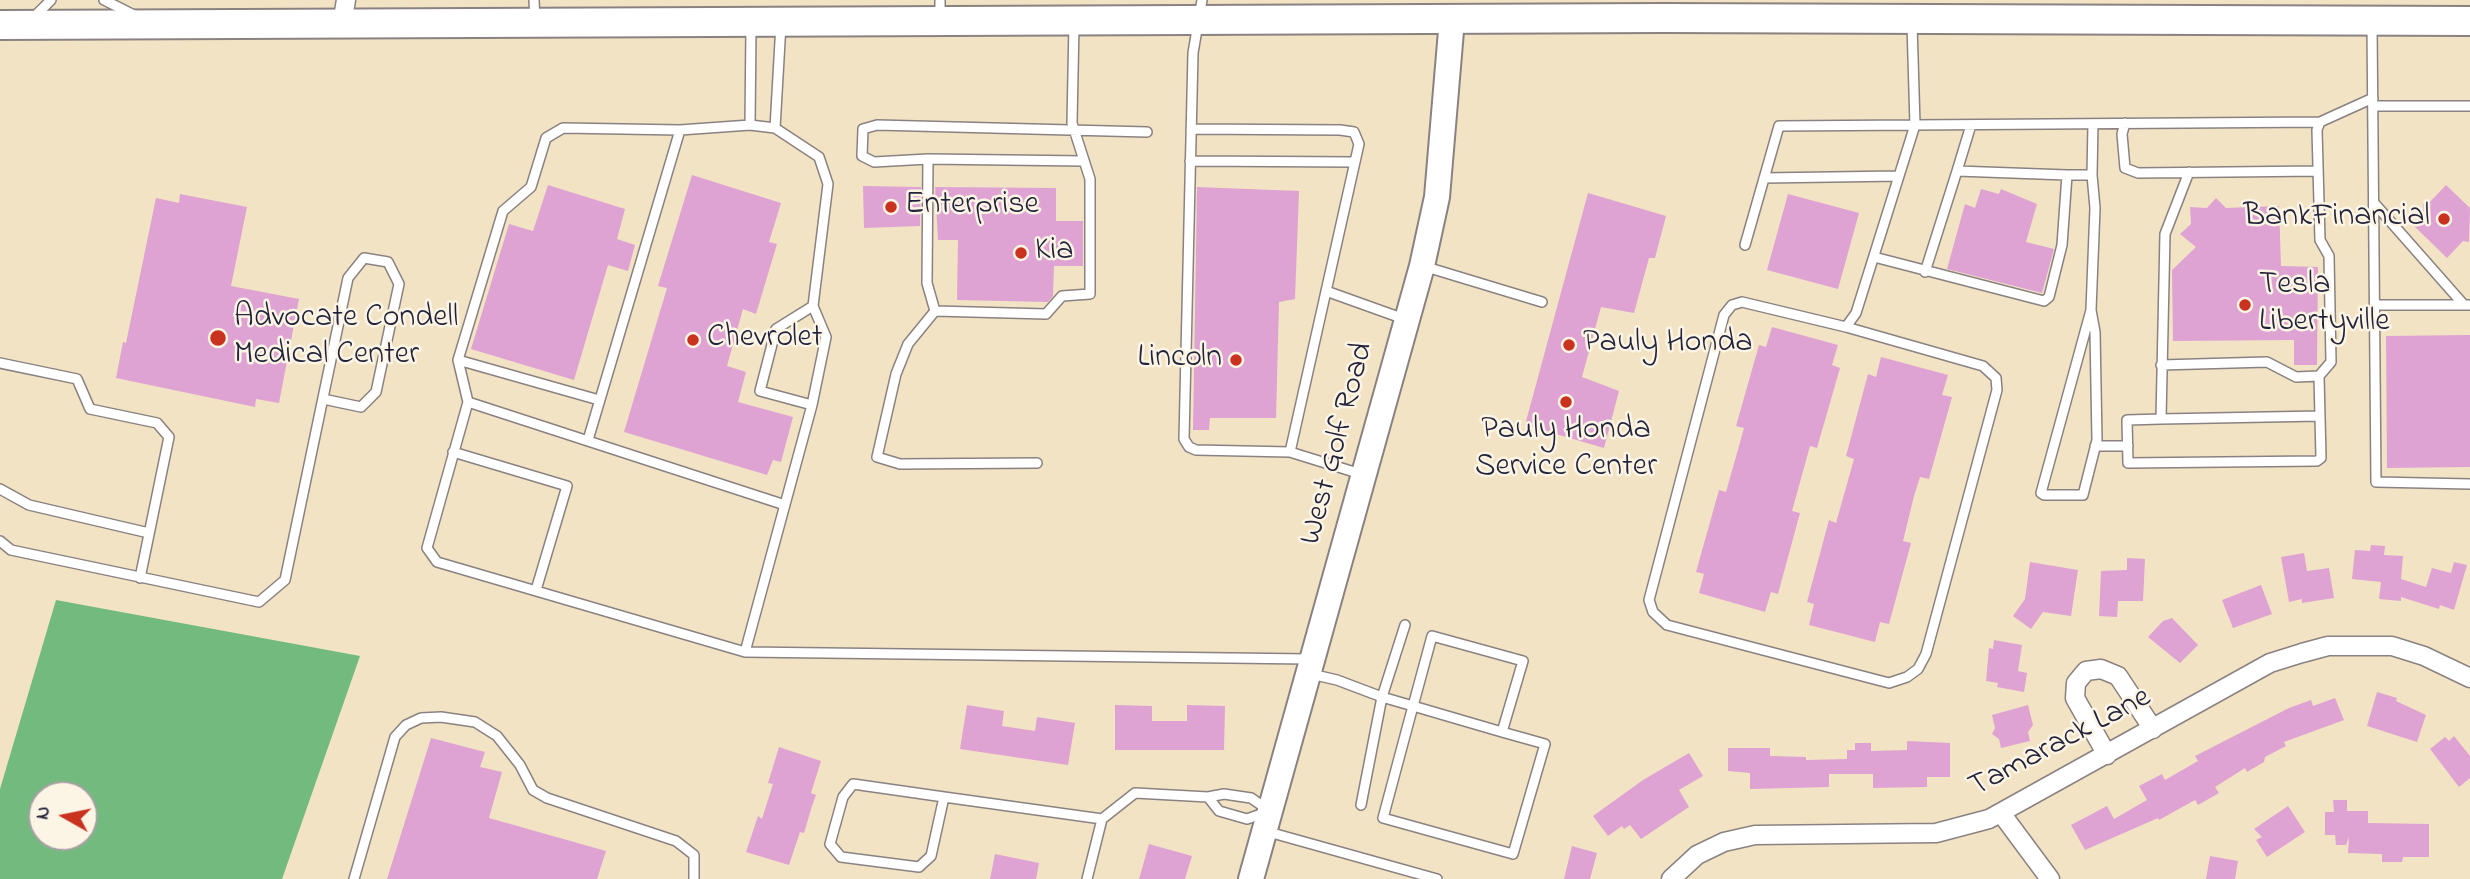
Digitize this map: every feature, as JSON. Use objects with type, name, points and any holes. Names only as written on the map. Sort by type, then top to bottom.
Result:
[{"type":"main road","points":[[13,25],[153,24],[344,12],[535,11],[752,22],[940,10],[1074,19],[1201,9],[1455,10],[1912,19],[2470,21]]},
{"type":"street","name":"West Golf Road","points":[[1251,879],[1422,266],[1437,197],[1455,10]]},
{"type":"street","name":"Tamarack Lane","points":[[1671,879],[1697,855],[1724,842],[1755,835],[1936,833],[1965,828],[2001,813],[2270,663],[2328,646],[2392,646],[2424,656],[2470,678]]},
{"type":"street","points":[[2107,755],[2074,698],[2076,683],[2086,671],[2101,668],[2118,676],[2153,729]]},
{"type":"street","points":[[2001,813],[2050,879]]},
{"type":"lane","points":[[13,25],[51,0]]},
{"type":"lane","points":[[104,0],[153,24]]},
{"type":"lane","points":[[1201,9],[1193,53],[1184,439],[1189,447],[1290,452],[1365,475]]},
{"type":"lane","points":[[935,311],[1046,314],[1062,296],[1090,295],[1090,179],[1072,123],[1074,19]]},
{"type":"lane","points":[[1846,327],[1856,313],[1915,125],[1912,19]]},
{"type":"lane","points":[[2372,20],[2376,482],[2470,484]]},
{"type":"lane","points":[[775,128],[781,21]]},
{"type":"lane","points":[[750,125],[752,22]]},
{"type":"lane","points":[[1745,245],[1779,126],[2320,121],[2373,102],[2470,106]]},
{"type":"lane","points":[[2320,121],[2320,240],[2329,256],[2331,362],[2319,376],[2320,416],[2321,458],[2317,461],[2128,463],[2127,421],[2320,416]]},
{"type":"lane","points":[[2125,123],[2122,134],[2125,168],[2138,173],[2318,171]]},
{"type":"lane","points":[[2091,310],[2041,493],[2083,495],[2095,446],[2095,331],[2091,310],[2095,208],[2092,175],[2093,124]]},
{"type":"lane","points":[[745,652],[813,405],[826,337],[813,306],[828,184],[819,157],[775,128],[750,125],[680,130],[563,128],[546,138],[531,187],[503,211],[458,360],[468,402],[427,548],[437,562],[745,652],[1312,666],[1337,680],[1382,697],[1413,706],[1502,732],[1545,744],[1513,854],[1383,818],[1413,706],[1432,636],[1524,661],[1502,732]]},
{"type":"lane","points":[[1084,161],[928,159],[874,162],[862,156],[863,129],[877,125],[1147,132]]},
{"type":"lane","points":[[1925,272],[1971,125]]},
{"type":"lane","points":[[1191,129],[1340,130],[1354,132],[1359,144],[1290,452]]},
{"type":"lane","points":[[588,440],[680,130]]},
{"type":"lane","points":[[928,159],[927,283],[935,311]]},
{"type":"lane","points":[[1190,161],[1355,162]]},
{"type":"lane","points":[[1957,171],[2092,175]]},
{"type":"lane","points":[[2161,419],[2165,234],[2189,172]]},
{"type":"lane","points":[[1874,257],[2044,301],[2049,297],[2062,245],[2067,175]]},
{"type":"lane","points":[[1764,178],[1899,176]]},
{"type":"lane","points":[[2375,204],[2467,305]]},
{"type":"lane","points":[[0,541],[11,550],[259,602],[285,580],[348,278],[364,258],[388,262],[399,284],[376,392],[361,407],[323,399]]},
{"type":"lane","points":[[1422,266],[1542,302]]},
{"type":"lane","points":[[1326,291],[1407,320]]},
{"type":"lane","points":[[1742,302],[1846,327],[1983,366],[1996,378],[1997,390],[1926,653],[1917,669],[1908,677],[1889,683],[1667,625],[1653,612],[1649,600],[1724,315],[1732,305],[1742,302]]},
{"type":"lane","points":[[2376,306],[2467,305]]},
{"type":"lane","points":[[813,306],[776,330],[760,391],[813,405]]},
{"type":"lane","points":[[935,311],[908,344],[896,374],[877,457],[900,464],[1037,463]]},
{"type":"lane","points":[[458,360],[599,400]]},
{"type":"lane","points":[[2161,365],[2267,362],[2296,377],[2319,376]]},
{"type":"lane","points":[[0,363],[77,380],[90,409],[157,423],[169,437],[140,578]]},
{"type":"lane","points":[[468,402],[785,505]]},
{"type":"lane","points":[[2095,446],[2128,446]]},
{"type":"lane","points":[[453,452],[567,486],[536,590]]},
{"type":"lane","points":[[0,489],[29,505],[149,533]]},
{"type":"lane","points":[[1361,805],[1382,697],[1405,625]]},
{"type":"lane","points":[[354,879],[395,737],[406,725],[421,718],[441,717],[475,722],[497,736],[520,765],[533,790],[547,798],[676,841],[694,855],[694,879]]},
{"type":"lane","points":[[944,797],[931,856],[919,867],[841,857],[830,844],[843,797],[853,784],[1102,819]]},
{"type":"lane","points":[[1087,879],[1102,819],[1135,793],[1208,797],[1224,794],[1251,798],[1266,821]]},
{"type":"lane","points":[[1208,797],[1219,811],[1266,821],[1437,879]]},
{"type":"green space","points":[[56,600],[360,656],[282,879],[0,879],[0,789]]},
{"type":"building","name":"Chevrolet","points":[[692,175],[781,203],[769,242],[777,244],[756,314],[743,309],[727,366],[746,372],[738,402],[793,417],[781,462],[773,460],[767,475],[624,432],[667,288],[658,286]]},
{"type":"building","points":[[548,185],[625,209],[617,239],[635,245],[628,271],[608,265],[574,380],[471,349],[509,224],[533,231]]},
{"type":"building","name":"BankFinancial","points":[[2446,185],[2470,208],[2469,242],[2463,241],[2447,258],[2412,224],[2423,214],[2423,204],[2429,203]]},
{"type":"building","name":"Enterprise","points":[[863,186],[921,187],[920,226],[864,228]]},
{"type":"building","name":"Kia","points":[[935,187],[1056,188],[1056,221],[1083,221],[1083,266],[1054,266],[1053,296],[1048,302],[957,300],[958,240],[938,240]]},
{"type":"building","name":"Lincoln","points":[[1197,187],[1299,191],[1295,299],[1279,302],[1276,418],[1210,418],[1209,430],[1193,430]]},
{"type":"building","points":[[1981,189],[1999,194],[2001,189],[2037,204],[2026,242],[2054,249],[2042,293],[1947,269],[1965,204],[1975,208]]},
{"type":"building","name":"Pauly Honda","points":[[1588,193],[1666,216],[1655,258],[1649,258],[1634,313],[1601,307],[1582,377],[1619,391],[1604,448],[1525,425]]},
{"type":"building","points":[[180,194],[247,207],[231,286],[299,299],[279,403],[256,399],[255,407],[116,378],[123,342],[126,343],[156,198],[179,203]]},
{"type":"building","points":[[1788,194],[1859,213],[1838,289],[1767,270]]},
{"type":"building","name":"Tesla Libertyville","points":[[2216,198],[2226,208],[2279,206],[2281,266],[2318,267],[2317,365],[2294,365],[2294,340],[2173,341],[2172,270],[2196,247],[2180,234],[2191,224],[2190,207],[2207,208]]},
{"type":"building","points":[[1772,327],[1838,345],[1832,365],[1840,368],[1817,448],[1810,446],[1792,511],[1800,513],[1778,594],[1771,592],[1765,612],[1699,593],[1704,574],[1696,572],[1719,490],[1726,492],[1744,428],[1736,426],[1759,345],[1766,347]]},
{"type":"building","points":[[2470,335],[2470,467],[2387,468],[2386,336]]},
{"type":"building","points":[[1881,357],[1948,375],[1942,395],[1952,397],[1929,479],[1920,477],[1914,496],[1903,541],[1911,543],[1889,624],[1880,622],[1875,642],[1809,625],[1814,604],[1807,602],[1829,520],[1836,523],[1854,459],[1846,456],[1868,374],[1876,377]]},
{"type":"building","points":[[2371,545],[2385,546],[2384,555],[2403,556],[2401,579],[2426,587],[2432,568],[2451,573],[2454,562],[2467,565],[2454,610],[2440,605],[2439,609],[2401,597],[2401,601],[2379,599],[2381,582],[2352,579],[2355,550],[2370,551]]},
{"type":"building","points":[[2304,553],[2307,571],[2329,568],[2334,598],[2302,603],[2302,599],[2289,602],[2281,557]]},
{"type":"building","points":[[2127,558],[2145,559],[2143,601],[2118,601],[2117,617],[2099,616],[2101,571],[2127,570]]},
{"type":"building","points":[[2030,562],[2078,570],[2071,616],[2043,612],[2031,629],[2013,616],[2025,599]]},
{"type":"building","points":[[2261,585],[2272,614],[2233,628],[2222,600]]},
{"type":"building","points":[[2172,618],[2198,645],[2180,663],[2148,637],[2163,621]]},
{"type":"building","points":[[1994,640],[2022,645],[2018,671],[2027,673],[2024,692],[1997,687],[1998,683],[1986,681],[1989,648],[1993,649]]},
{"type":"building","points":[[2377,692],[2397,698],[2396,701],[2426,715],[2417,742],[2367,726]]},
{"type":"building","points":[[2335,698],[2344,720],[2284,742],[2286,746],[2265,757],[2264,762],[2247,772],[2245,768],[2215,787],[2219,793],[2198,805],[2195,800],[2159,820],[2158,818],[2085,850],[2071,825],[2107,806],[2114,819],[2147,800],[2139,786],[2162,774],[2165,780],[2198,761],[2195,756],[2289,708],[2311,700],[2313,706]]},
{"type":"building","points":[[967,705],[1004,711],[1002,726],[1035,731],[1037,717],[1075,723],[1068,765],[960,749]]},
{"type":"building","points":[[1115,705],[1152,706],[1152,721],[1187,721],[1187,705],[1225,706],[1224,750],[1115,750]]},
{"type":"building","points":[[2028,705],[2033,725],[2028,732],[2030,741],[2001,748],[1999,739],[1992,734],[1995,728],[1992,715]]},
{"type":"building","points":[[2454,736],[2470,756],[2470,778],[2459,787],[2430,749],[2445,737],[2449,741]]},
{"type":"building","points":[[431,738],[485,752],[480,767],[502,772],[489,818],[606,851],[597,879],[387,879]]},
{"type":"building","points":[[1907,741],[1950,743],[1950,777],[1927,777],[1927,787],[1873,788],[1873,774],[1829,774],[1829,787],[1750,789],[1750,773],[1728,771],[1728,748],[1770,748],[1770,756],[1806,757],[1806,760],[1847,759],[1847,750],[1855,750],[1855,743],[1871,743],[1871,751],[1907,750]]},
{"type":"building","points":[[779,747],[821,761],[811,793],[816,795],[804,833],[800,832],[789,865],[746,852],[758,816],[762,819],[773,784],[768,783]]},
{"type":"building","points":[[1689,753],[1703,776],[1679,790],[1689,807],[1641,839],[1630,825],[1624,829],[1622,826],[1608,836],[1593,816],[1643,780]]},
{"type":"building","points":[[2333,800],[2347,800],[2347,811],[2368,811],[2368,823],[2429,824],[2429,857],[2403,857],[2402,862],[2382,862],[2382,854],[2348,853],[2349,837],[2346,845],[2336,845],[2335,835],[2325,835],[2325,812],[2334,812]]},
{"type":"building","points":[[2288,806],[2305,832],[2267,857],[2256,840],[2262,837],[2254,829]]},
{"type":"building","points":[[1149,844],[1192,856],[1185,879],[1139,879]]},
{"type":"building","points":[[1572,846],[1597,853],[1590,879],[1564,879]]},
{"type":"building","points":[[995,854],[1039,863],[1036,879],[990,879]]},
{"type":"building","points":[[2210,856],[2238,861],[2235,879],[2206,879]]},
{"type":"place","name":"Enterprise","points":[[891,207]]},
{"type":"place","name":"BankFinancial","points":[[2444,219]]},
{"type":"place","name":"Kia","points":[[1021,253]]},
{"type":"place","name":"Tesla Libertyville","points":[[2245,305]]},
{"type":"place","name":"Advocate Condell Medical Center","points":[[218,338]]},
{"type":"place","name":"Chevrolet","points":[[693,340]]},
{"type":"place","name":"Pauly Honda","points":[[1569,345]]},
{"type":"place","name":"Lincoln","points":[[1236,360]]},
{"type":"place","name":"Pauly Honda Service Center","points":[[1566,402]]}]
